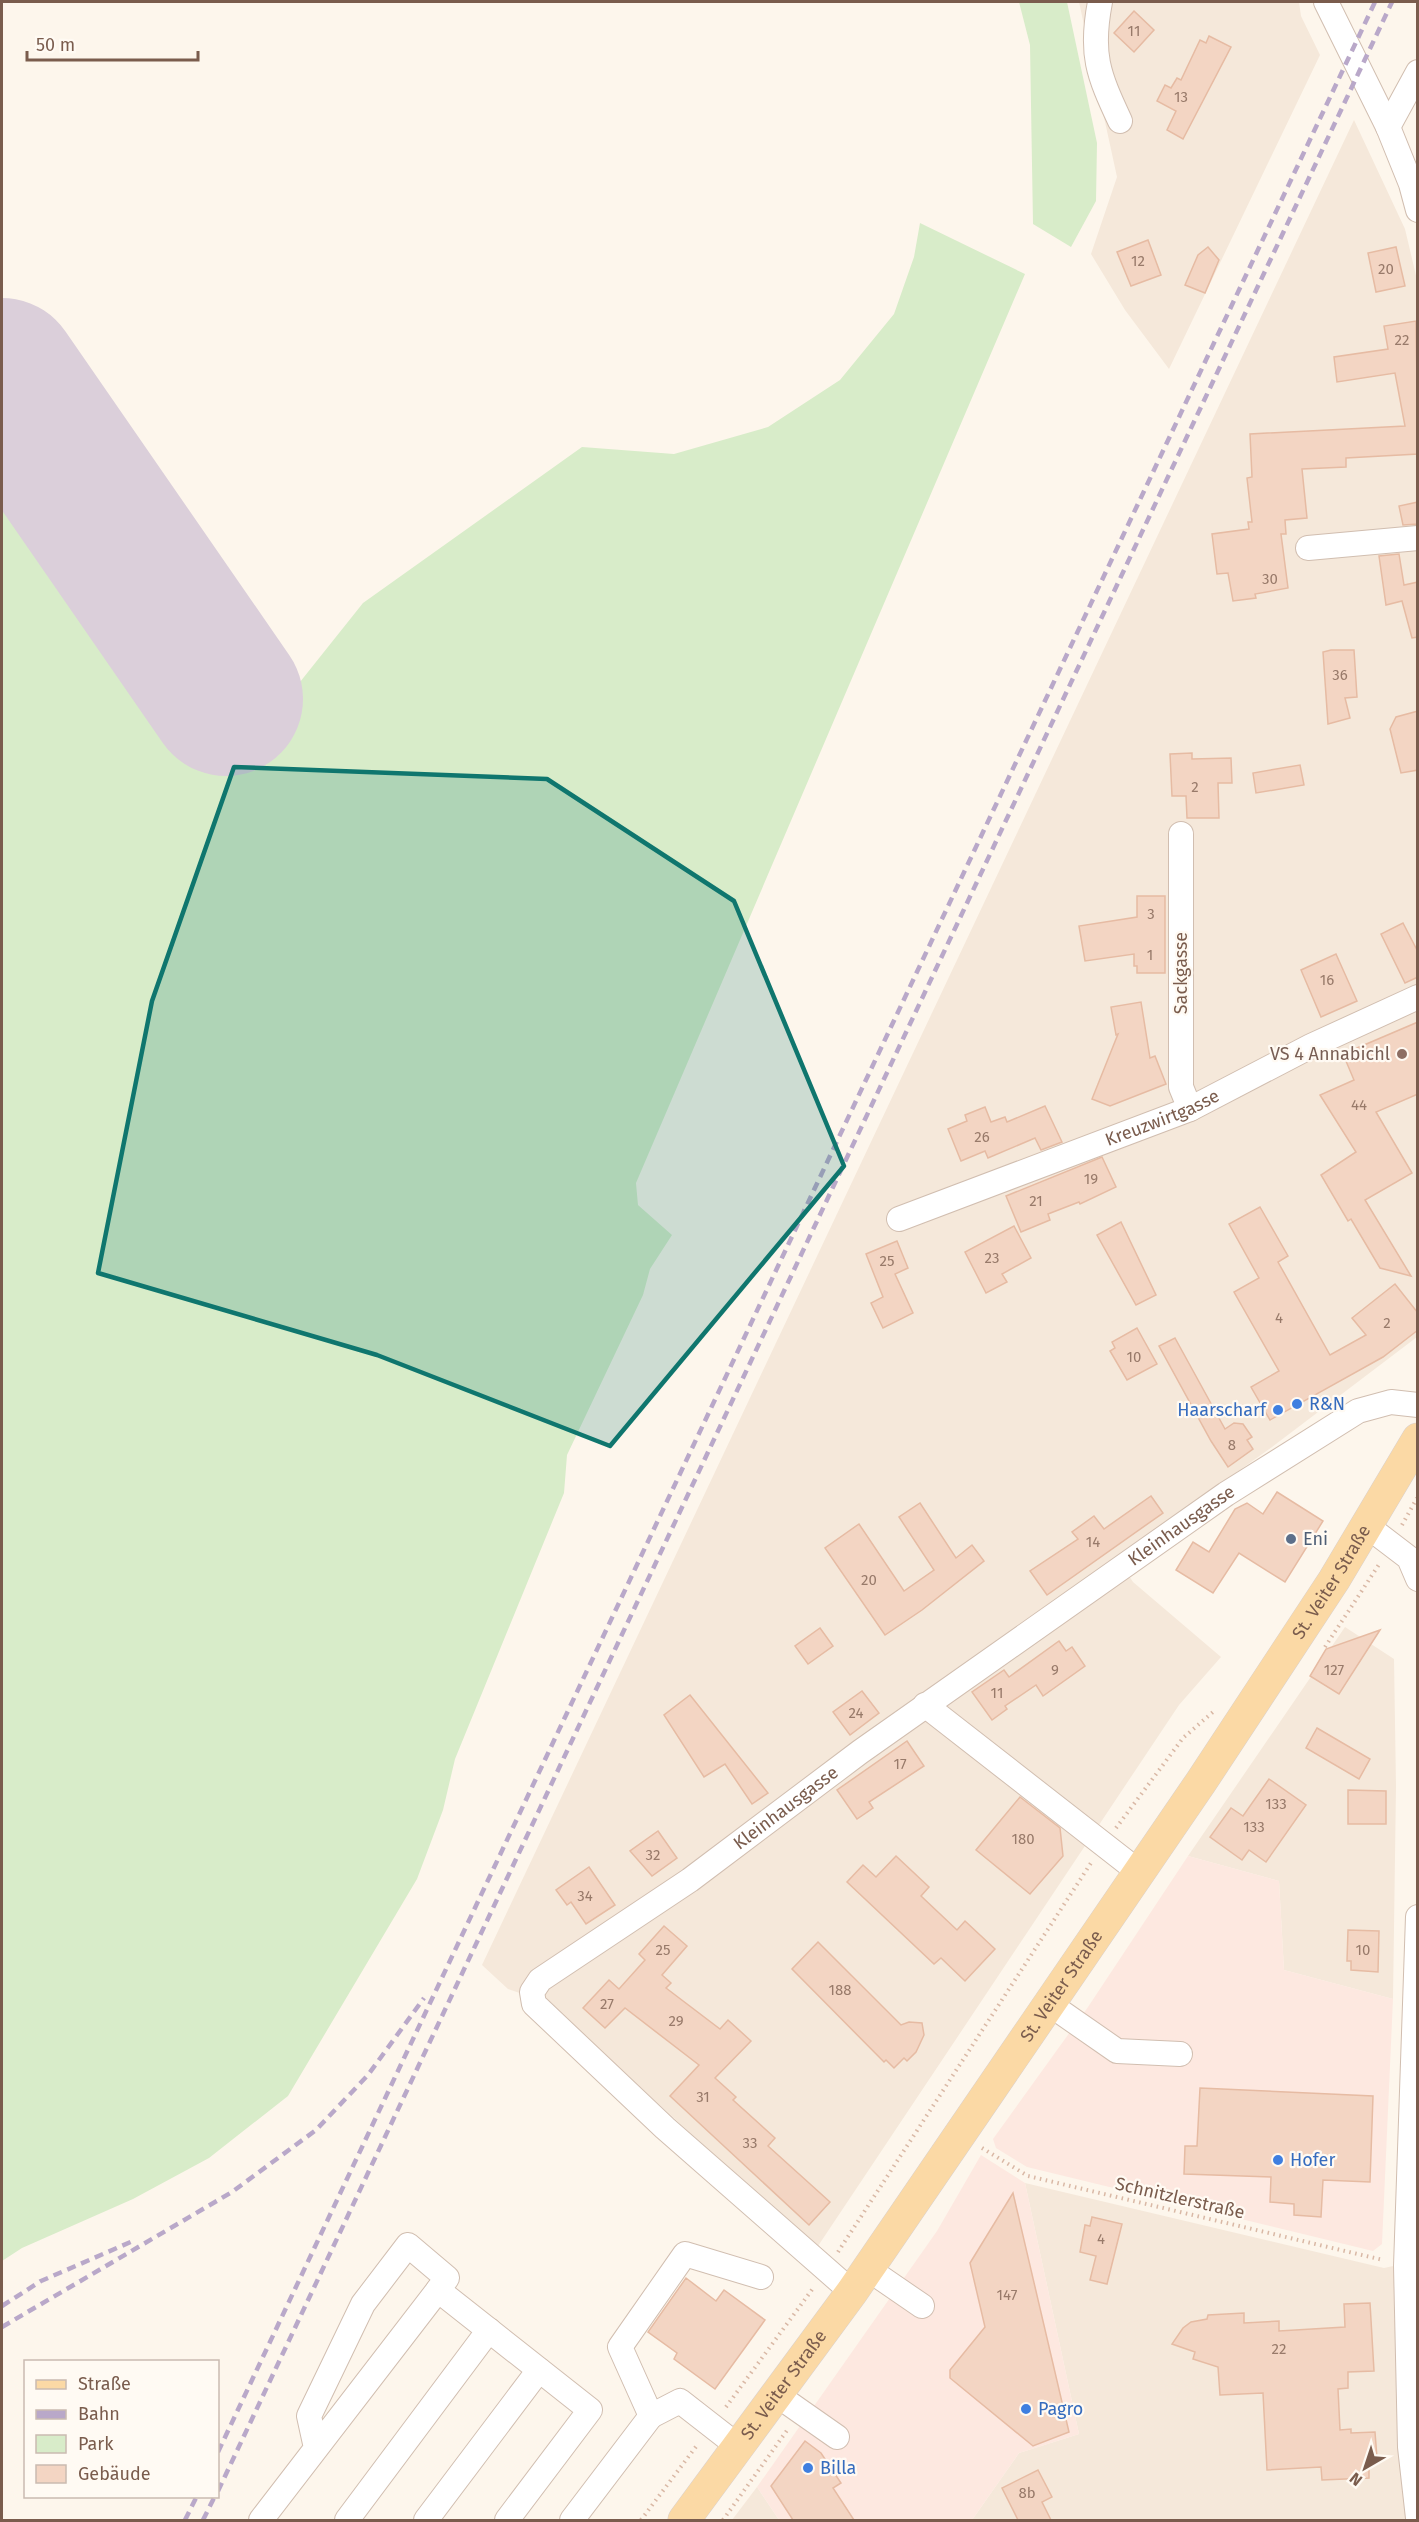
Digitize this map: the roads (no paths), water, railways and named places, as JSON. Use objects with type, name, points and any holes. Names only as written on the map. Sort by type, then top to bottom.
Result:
[{"type":"main road","name":"St. Veiter Straße","points":[[684,2520],[860,2281],[1139,1872],[1322,1600],[1418,1439]]},
{"type":"street","points":[[1100,2],[1094,43],[1103,84],[1120,121]]},
{"type":"street","points":[[1326,2],[1388,127],[1418,210]]},
{"type":"street","points":[[1388,127],[1418,72]]},
{"type":"street","points":[[1308,548],[1418,538]]},
{"type":"street","name":"Sackgasse","points":[[1181,834],[1181,1087],[1190,1109]]},
{"type":"street","name":"Kreuzwirtgasse","points":[[899,1220],[1190,1109],[1311,1046],[1418,997]]},
{"type":"street","name":"Kleinhausgasse","points":[[922,2306],[860,2281],[826,2271],[665,2128],[534,2004],[532,1992],[540,1980],[690,1880],[925,1705],[1226,1494],[1358,1411],[1391,1402],[1418,1405]]},
{"type":"street","points":[[1367,1526],[1409,1558]]},
{"type":"street","points":[[925,1705],[1139,1872]]},
{"type":"street","points":[[1418,1917],[1406,2266],[1418,2518]]},
{"type":"street","points":[[1048,2004],[1117,2051],[1180,2054]]},
{"type":"street","points":[[261,2520],[447,2278],[408,2245],[363,2304],[309,2416],[316,2448]]},
{"type":"street","points":[[651,2416],[620,2346],[685,2254],[761,2277]]},
{"type":"street","points":[[438,2290],[591,2410],[507,2520]]},
{"type":"street","points":[[347,2520],[489,2330]]},
{"type":"street","points":[[426,2520],[539,2370]]},
{"type":"street","points":[[777,2395],[837,2437]]},
{"type":"street","points":[[572,2520],[651,2416],[680,2401],[739,2447]]},
{"type":"railway","points":[[219,2450],[1375,2]]},
{"type":"railway","points":[[219,2489],[1392,2]]},
{"type":"railway","points":[[2,2327],[232,2192],[316,2130],[368,2075],[424,1998]]},
{"type":"railway","points":[[2,2306],[41,2281],[133,2241]]},
{"type":"railway","points":[[185,2520],[196,2498]]},
{"type":"railway","points":[[203,2520],[214,2498]]},
{"type":"place","name":"VS 4 Annabichl","points":[[1402,1054]]},
{"type":"place","name":"R&N","points":[[1297,1404]]},
{"type":"place","name":"Haarscharf","points":[[1278,1410]]},
{"type":"place","name":"Eni","points":[[1291,1539]]},
{"type":"place","name":"Hofer","points":[[1278,2160]]},
{"type":"place","name":"Pagro","points":[[1026,2409]]},
{"type":"place","name":"Billa","points":[[808,2468]]}]
